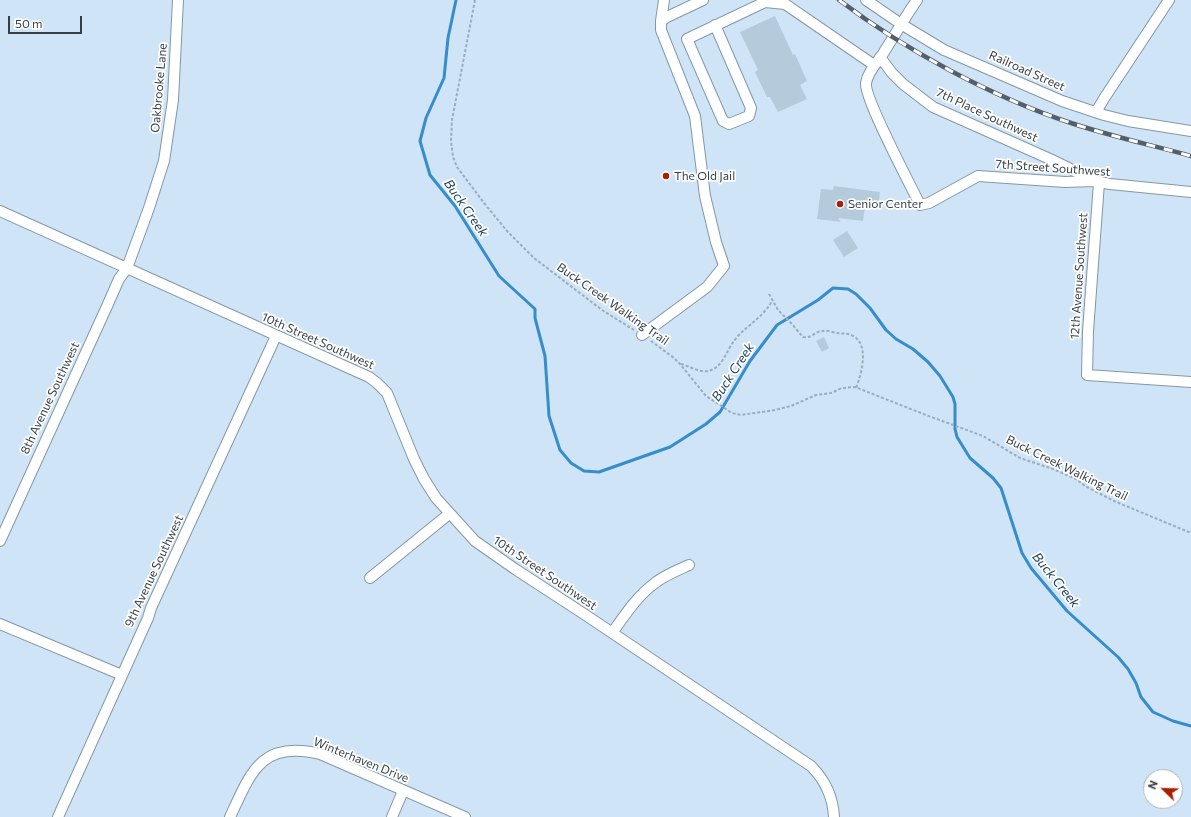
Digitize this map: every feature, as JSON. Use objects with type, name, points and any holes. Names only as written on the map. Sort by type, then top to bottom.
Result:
[{"type":"street","name":"Oakbrooke Lane","points":[[127,268],[164,161],[174,100],[178,0]]},
{"type":"street","points":[[642,335],[707,287],[724,266],[716,242],[705,196],[695,116],[661,30],[664,0]]},
{"type":"street","points":[[661,21],[703,0]]},
{"type":"street","name":"Railroad Street","points":[[866,0],[901,24],[944,50],[1055,98],[1128,121],[1191,131]]},
{"type":"street","points":[[877,61],[917,0]]},
{"type":"street","points":[[1096,112],[1169,0]]},
{"type":"street","points":[[715,25],[750,108],[749,116],[729,124],[723,121],[687,39],[715,25],[765,2],[783,2]]},
{"type":"street","name":"7th Place Southwest","points":[[783,2],[877,61],[933,106],[1097,182]]},
{"type":"street","name":"7th Street Southwest","points":[[877,61],[868,77],[866,89],[920,205],[929,203],[978,176],[1065,182],[1097,182],[1191,192]]},
{"type":"street","name":"12th Avenue Southwest","points":[[1097,182],[1086,371],[1087,375],[1191,382]]},
{"type":"street","name":"10th Street Southwest","points":[[0,211],[369,377],[383,388],[392,402],[403,432],[424,479],[436,498],[475,541],[804,761],[823,780],[830,794],[834,817]]},
{"type":"street","name":"8th Avenue Southwest","points":[[0,541],[119,279],[127,268]]},
{"type":"street","name":"9th Avenue Southwest","points":[[58,817],[276,336]]},
{"type":"street","points":[[370,578],[449,514]]},
{"type":"street","points":[[612,633],[647,589],[656,582],[689,565]]},
{"type":"street","points":[[0,624],[122,675]]},
{"type":"street","name":"Winterhaven Drive","points":[[230,817],[246,782],[263,760],[285,751],[304,750],[320,754],[465,817]]},
{"type":"street","points":[[392,817],[403,791]]},
{"type":"path","name":"Buck Creek Walking Trail","points":[[475,0],[452,120],[451,141],[453,157],[457,167],[507,231],[534,258],[602,310],[659,347],[680,364],[706,396],[732,413],[741,415],[791,406],[816,395],[831,393],[842,388],[856,388],[981,435],[1020,458],[1053,469],[1076,479],[1085,486],[1114,501],[1191,533]]},
{"type":"path","points":[[769,294],[778,310],[803,337],[808,338],[823,331],[839,334],[845,333],[852,335],[857,339],[861,344],[863,354],[862,369],[856,388]]},
{"type":"path","points":[[680,364],[706,372],[713,370],[725,358],[735,340],[768,308],[772,301]]},
{"type":"building","points":[[775,16],[807,81],[800,85],[807,99],[778,112],[770,97],[767,97],[755,72],[758,70],[740,32]]},
{"type":"building","name":"Senior Center","points":[[834,186],[880,192],[878,208],[865,207],[863,221],[838,218],[841,222],[817,219],[821,189],[833,190]]},
{"type":"building","points":[[847,231],[858,248],[844,257],[833,240]]},
{"type":"building","points":[[824,337],[829,348],[822,352],[816,341]]},
{"type":"waterway","name":"Buck Creek","points":[[456,0],[448,38],[444,78],[426,118],[420,141],[430,175],[455,206],[499,276],[535,309],[535,318],[545,356],[549,416],[560,450],[571,463],[584,471],[599,472],[670,447],[706,424],[720,412],[750,361],[777,325],[818,300],[833,288],[848,289],[856,294],[870,308],[886,330],[896,339],[913,349],[928,362],[940,376],[953,397],[955,404],[955,429],[957,437],[970,458],[993,478],[1001,488],[1022,553],[1031,568],[1067,611],[1118,657],[1128,669],[1136,683],[1141,697],[1153,712],[1173,721],[1191,726]]},
{"type":"railway","points":[[839,0],[892,37],[921,54],[980,86],[1011,100],[1086,128],[1191,156]]},
{"type":"place","name":"The Old Jail","points":[[666,176]]},
{"type":"place","name":"Senior Center","points":[[840,204]]}]
